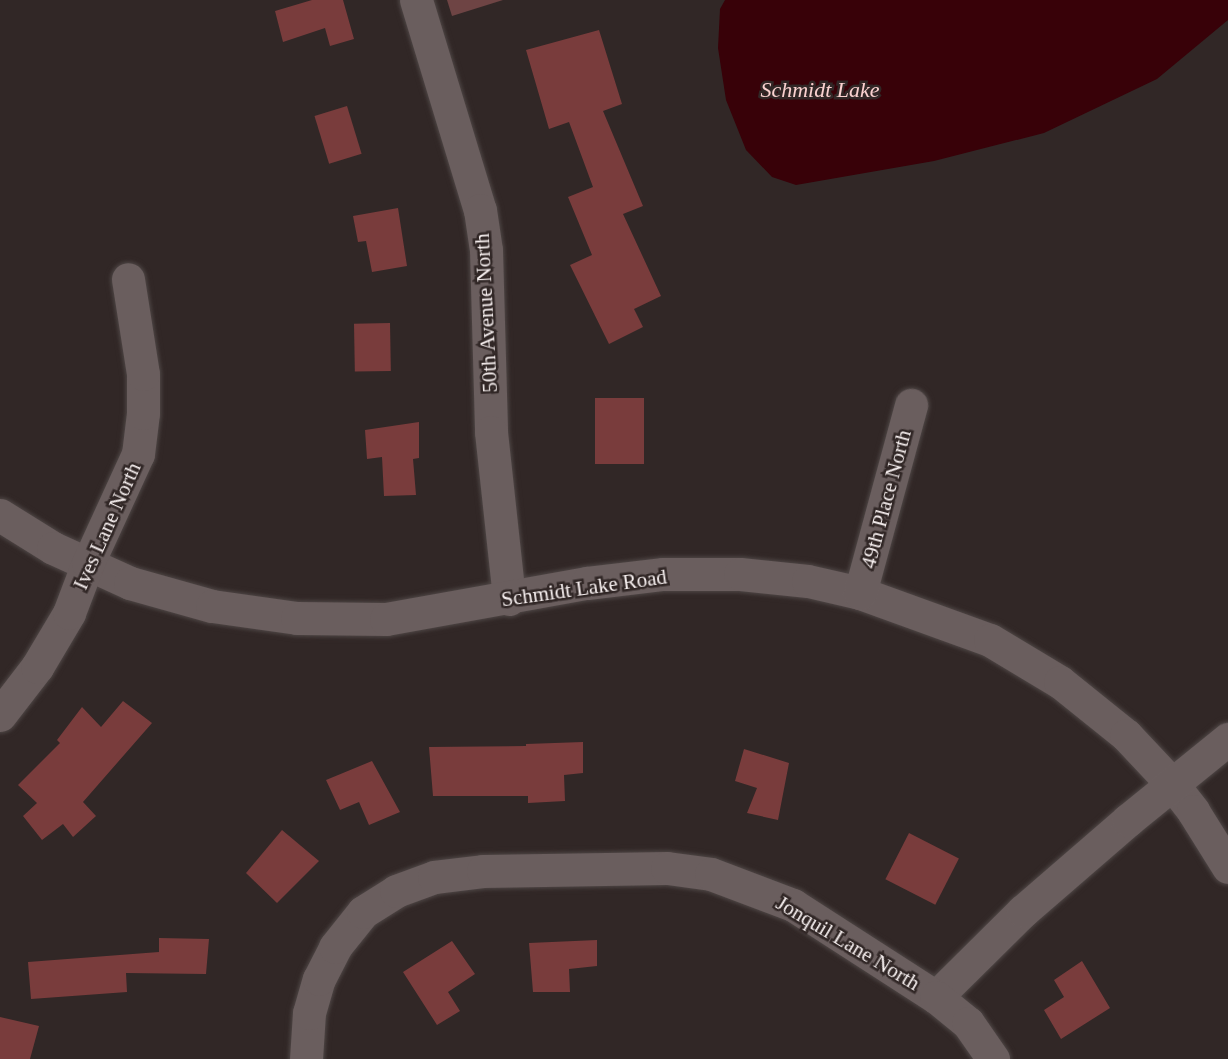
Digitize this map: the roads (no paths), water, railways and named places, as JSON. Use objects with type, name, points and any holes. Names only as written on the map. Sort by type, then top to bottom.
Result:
[{"type":"street","name":"50th Avenue North","points":[[417,0],[480,210],[486,250],[491,432],[509,599]]},
{"type":"street","name":"Ives Lane North","points":[[0,715],[38,667],[69,613],[88,563],[138,454],[143,413],[143,374],[128,279]]},
{"type":"street","name":"49th Place North","points":[[860,593],[911,405]]},
{"type":"street","name":"Schmidt Lake Road","points":[[0,514],[53,548],[130,583],[212,606],[297,618],[386,619],[509,599],[587,583],[663,574],[740,574],[808,581],[860,593],[990,640],[1060,682],[1126,735],[1173,784],[1194,811],[1228,867]]},
{"type":"street","name":"Jonquil Lane North","points":[[306,1059],[309,1013],[319,979],[335,947],[363,912],[396,891],[435,877],[483,872],[666,868],[711,874],[793,905],[936,997],[1023,911],[1228,739]]},
{"type":"street","points":[[936,997],[968,1023],[993,1059]]},
{"type":"water","name":"Schmidt Lake","points":[[725,0],[1228,0],[1228,20],[1157,79],[1044,133],[934,161],[796,185],[772,177],[746,150],[726,100],[718,48],[720,9]]}]
